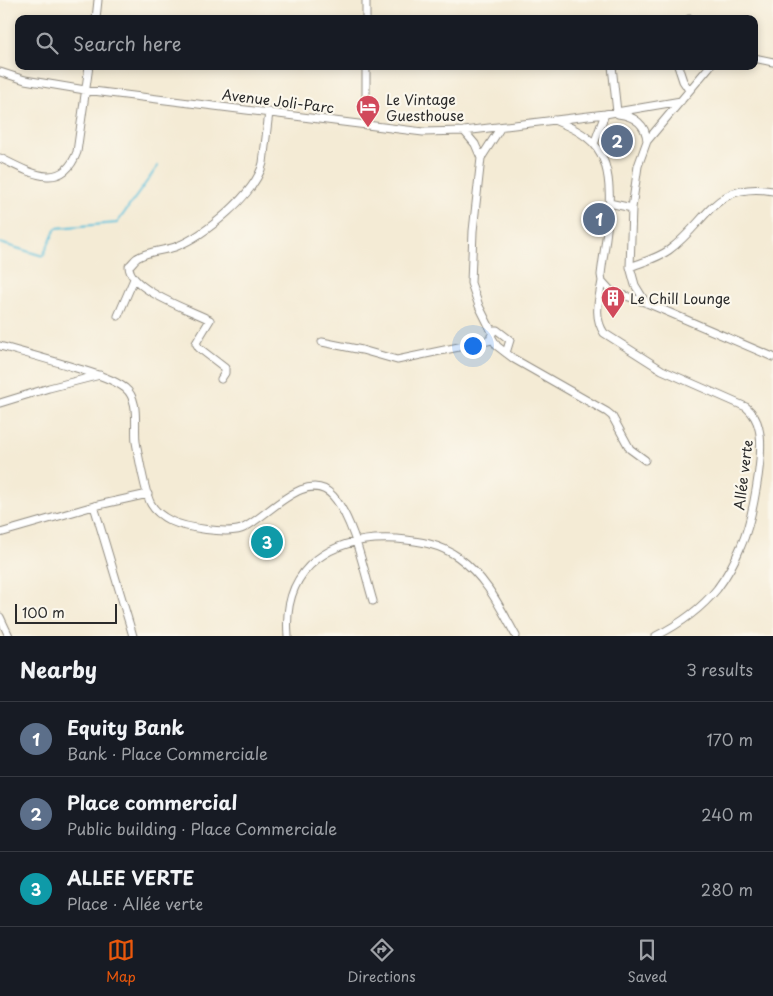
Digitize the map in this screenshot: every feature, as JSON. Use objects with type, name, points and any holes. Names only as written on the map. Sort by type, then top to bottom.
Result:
[{"type":"street","points":[[96,15],[98,0]]},
{"type":"street","points":[[366,0],[366,15]]},
{"type":"street","points":[[758,59],[773,62]]},
{"type":"street","points":[[0,158],[41,176],[59,175],[65,172],[72,165],[77,152],[88,70]]},
{"type":"street","points":[[366,70],[366,125]]},
{"type":"street","points":[[554,120],[580,132],[594,144],[611,113],[612,70]]},
{"type":"street","points":[[679,70],[689,90]]},
{"type":"street","points":[[647,303],[635,285],[630,267],[632,208],[638,166],[647,141],[706,70]]},
{"type":"street","name":"Avenue Joli-Parc","points":[[0,72],[25,80],[85,90],[416,132],[464,132],[611,113],[681,101]]},
{"type":"street","points":[[221,379],[226,373],[225,368],[199,348],[196,343],[210,320],[167,301],[134,279],[129,273],[129,266],[138,257],[174,247],[196,237],[225,215],[254,183],[261,171],[269,112]]},
{"type":"street","points":[[611,113],[626,115],[636,119],[644,129],[647,141]]},
{"type":"street","points":[[501,127],[481,158],[471,287],[486,323],[492,332],[492,340],[514,359],[607,412],[612,416],[630,449],[646,460]]},
{"type":"street","points":[[464,132],[475,144],[481,158]]},
{"type":"street","name":"Allée verte","points":[[594,144],[604,162],[607,174],[609,203],[597,314],[599,324],[604,332],[662,370],[746,406],[754,415],[759,428],[761,447],[750,520],[737,555],[721,583],[705,603],[689,617],[656,636]]},
{"type":"street","points":[[630,267],[668,250],[714,205],[727,196],[748,189],[773,191]]},
{"type":"street","points":[[609,203],[632,208]]},
{"type":"street","points":[[118,316],[134,279]]},
{"type":"street","points":[[602,281],[611,291],[647,303],[773,357]]},
{"type":"street","points":[[492,332],[496,330],[510,340],[506,353]]},
{"type":"street","points":[[322,342],[362,350],[397,360],[492,340]]},
{"type":"street","points":[[0,346],[100,375],[124,388],[135,404],[136,442],[150,503],[156,510],[172,521],[183,525],[233,531],[249,525],[297,491],[321,489],[328,492],[344,514],[355,541],[373,601]]},
{"type":"street","points":[[0,403],[100,375]]},
{"type":"street","points":[[0,533],[94,506],[148,494]]},
{"type":"street","points":[[94,506],[134,636]]},
{"type":"street","points":[[288,636],[288,607],[299,578],[309,566],[324,554],[337,547],[355,541],[384,538],[416,541],[437,546],[453,554],[476,573],[494,594],[516,636]]},
{"type":"street","points":[[0,617],[9,636]]},
{"type":"waterway","points":[[0,243],[43,256],[56,228],[117,223],[158,166]]},
{"type":"place","name":"Le Vintage Guesthouse","points":[[368,128]]},
{"type":"place","name":"Place commercial","points":[[617,141]]},
{"type":"place","name":"Equity Bank","points":[[599,219]]},
{"type":"place","name":"Le Chill Lounge","points":[[613,319]]},
{"type":"place","name":"ALLEE VERTE","points":[[267,542]]}]
